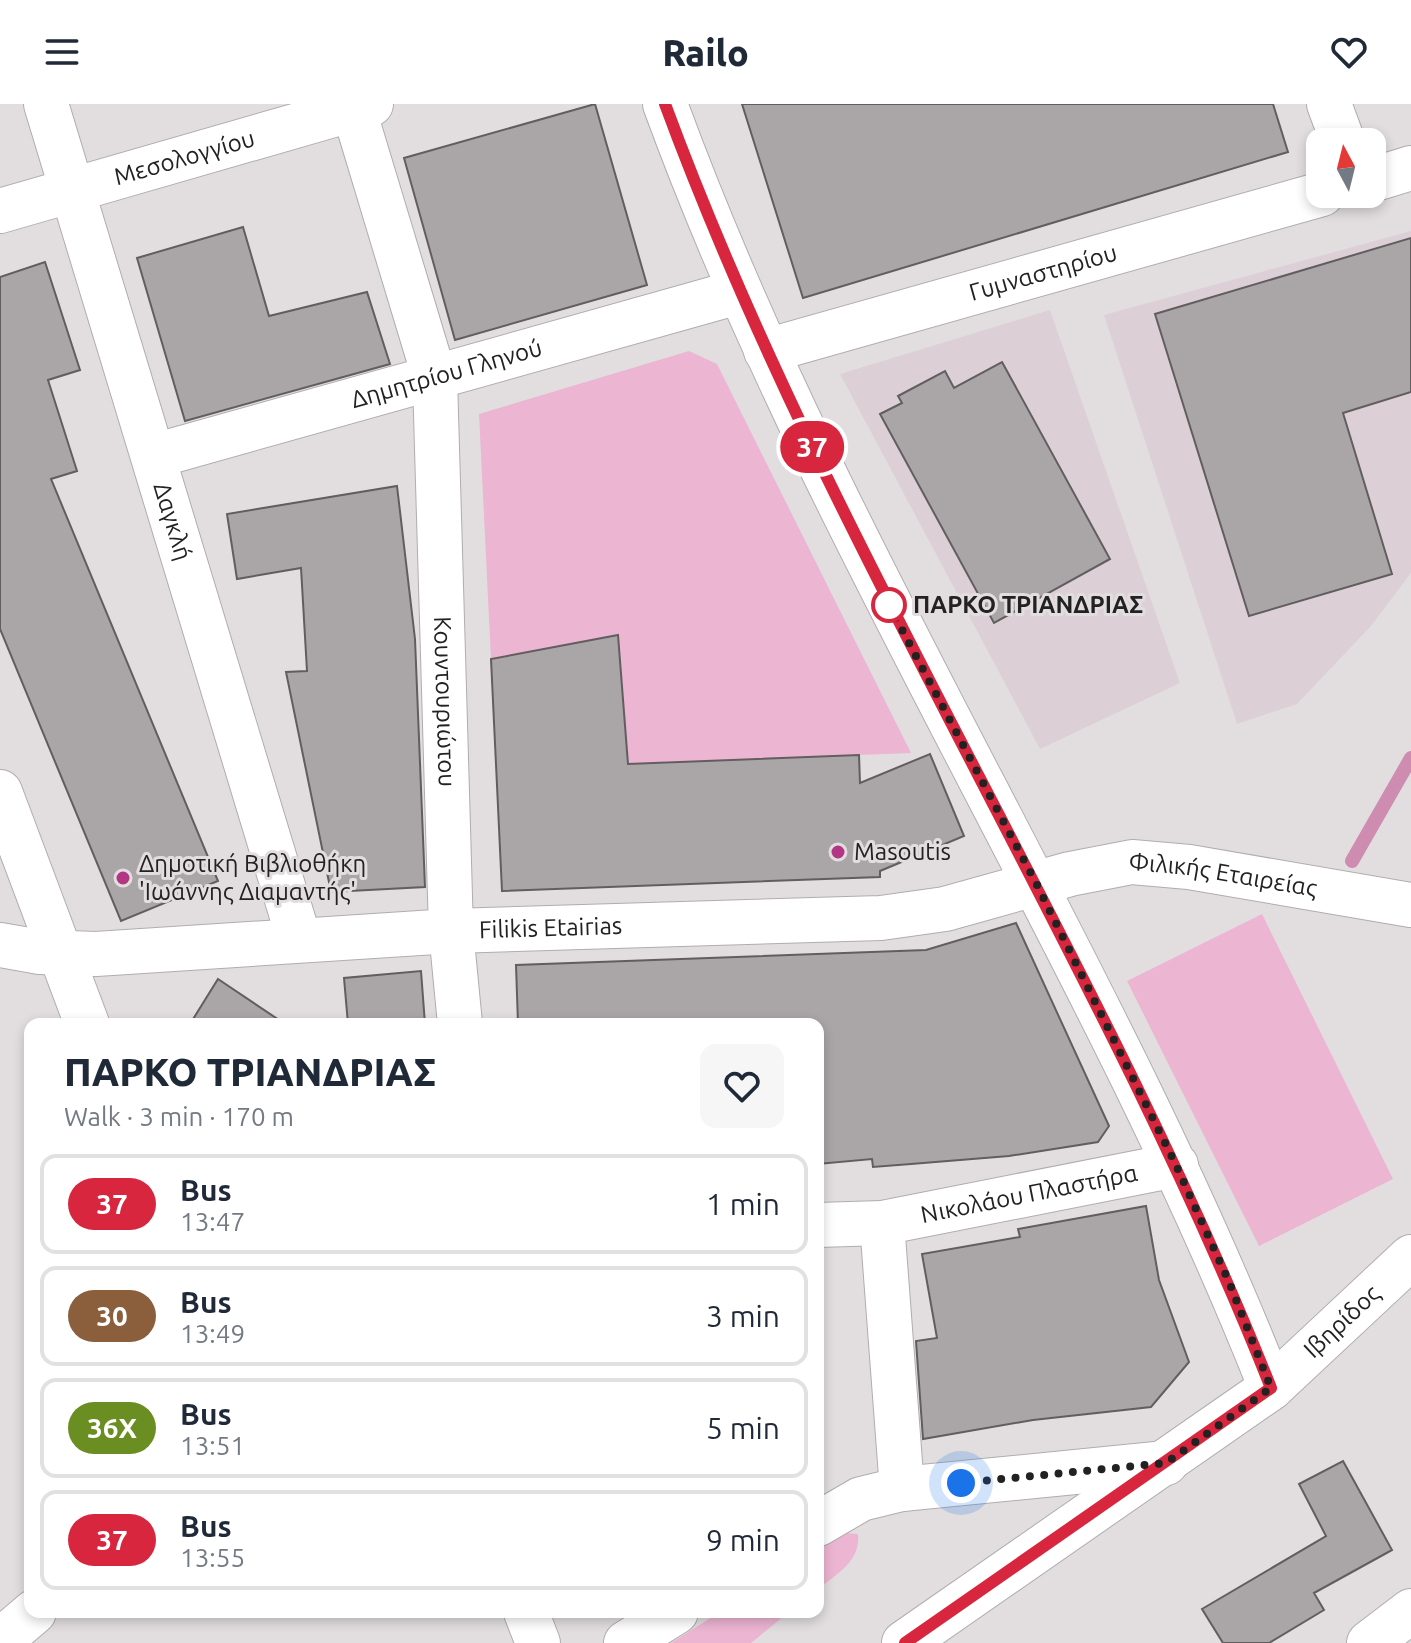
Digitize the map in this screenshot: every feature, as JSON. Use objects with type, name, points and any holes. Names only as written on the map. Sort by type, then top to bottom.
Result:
[{"type":"street","name":"Δαγκλή","points":[[46,104],[299,939]]},
{"type":"street","points":[[665,104],[738,292],[888,603],[1036,883],[1176,1165],[1229,1282],[1271,1388]]},
{"type":"street","points":[[1329,104],[1338,128]]},
{"type":"street","name":"Μεσολογγίου","points":[[0,211],[359,106]]},
{"type":"street","name":"Κουντουριώτου","points":[[359,106],[435,379],[451,931],[459,1018]]},
{"type":"street","points":[[1386,176],[1411,168]]},
{"type":"street","name":"Γυμναστηρίου","points":[[766,351],[1306,199]]},
{"type":"street","name":"Δημητρίου Γληνού","points":[[154,456],[738,292]]},
{"type":"street","points":[[0,792],[85,1018]]},
{"type":"street","name":"Φιλικής Εταιρείας","points":[[1036,883],[1109,865],[1154,862],[1411,905]]},
{"type":"street","name":"Filikis Etairias","points":[[0,945],[61,954],[451,931],[918,915],[1036,883]]},
{"type":"street","name":"Νικολάου Πλαστήρα","points":[[824,1225],[882,1223],[1176,1165]]},
{"type":"street","points":[[882,1223],[902,1489]]},
{"type":"street","name":"Ιβηρίδος","points":[[904,1643],[1271,1388],[1411,1257]]},
{"type":"street","points":[[824,1521],[861,1499],[902,1489],[1166,1463]]},
{"type":"street","points":[[1369,1643],[1411,1611]]},
{"type":"street","points":[[0,1641],[27,1618]]},
{"type":"street","points":[[528,1618],[538,1643]]},
{"type":"street","points":[[626,1643],[666,1618]]},
{"type":"shaded area","points":[[1411,231],[1411,573],[1371,626],[1297,704],[1237,724],[1104,315]]},
{"type":"shaded area","points":[[1050,310],[1180,683],[1040,749],[840,374]]},
{"type":"shaded area","points":[[689,351],[717,364],[911,753],[627,764],[491,659],[479,414]]},
{"type":"shaded area","points":[[1262,914],[1393,1179],[1259,1246],[1127,981]]},
{"type":"shaded area","points":[[846,1533],[858,1534],[852,1559],[824,1584],[824,1546]]},
{"type":"shaded area","points":[[711,1618],[782,1618],[751,1643],[671,1643]]},
{"type":"building","points":[[595,104],[647,285],[455,340],[404,158]]},
{"type":"building","points":[[742,104],[1273,104],[1288,152],[803,298]]},
{"type":"building","points":[[243,227],[269,316],[367,292],[390,364],[185,421],[137,258]]},
{"type":"building","points":[[1411,238],[1411,392],[1343,413],[1392,574],[1249,616],[1155,314]]},
{"type":"building","points":[[45,262],[80,370],[48,380],[77,471],[51,479],[218,881],[121,921],[0,629],[0,277]]},
{"type":"building","points":[[1002,362],[1110,559],[994,623],[880,414],[902,403],[898,396],[945,371],[954,388]]},
{"type":"building","points":[[397,486],[415,639],[425,887],[331,892],[286,672],[307,671],[301,568],[237,579],[227,514]]},
{"type":"building","points":[[618,635],[628,764],[859,755],[860,783],[930,754],[964,836],[880,871],[880,877],[502,891],[491,659]]},
{"type":"building","points":[[1016,923],[1109,1126],[1098,1142],[1009,1156],[873,1167],[872,1159],[824,1163],[824,1018],[518,1018],[516,965],[926,950]]},
{"type":"building","points":[[421,971],[425,1018],[347,1018],[344,978]]},
{"type":"building","points":[[218,979],[276,1018],[194,1018]]},
{"type":"building","points":[[1146,1206],[1159,1280],[1189,1362],[1151,1407],[1033,1420],[923,1439],[916,1341],[937,1338],[922,1254],[1020,1237],[1018,1229]]},
{"type":"building","points":[[1343,1461],[1392,1550],[1314,1593],[1324,1610],[1269,1643],[1223,1643],[1202,1609],[1326,1536],[1299,1484]]},
{"type":"waterway","points":[[1352,861],[1411,758]]},
{"type":"bus line","name":"37","points":[[665,104],[710,226],[756,331],[888,603],[1036,883],[1176,1165],[1229,1282],[1271,1388],[905,1643]]},
{"type":"place","name":"ΠΑΡΚΟ ΤΡΙΑΝΔΡΙΑΣ","points":[[889,605]]},
{"type":"place","name":"Masoutis","points":[[838,852]]},
{"type":"place","name":"Δημοτική Βιβλιοθήκη 'Ιωάννης Διαμαντής'","points":[[123,878]]},
{"type":"route","points":[[889,605],[1036,883],[1176,1165],[1229,1282],[1271,1388],[1166,1463],[961,1483]]}]
